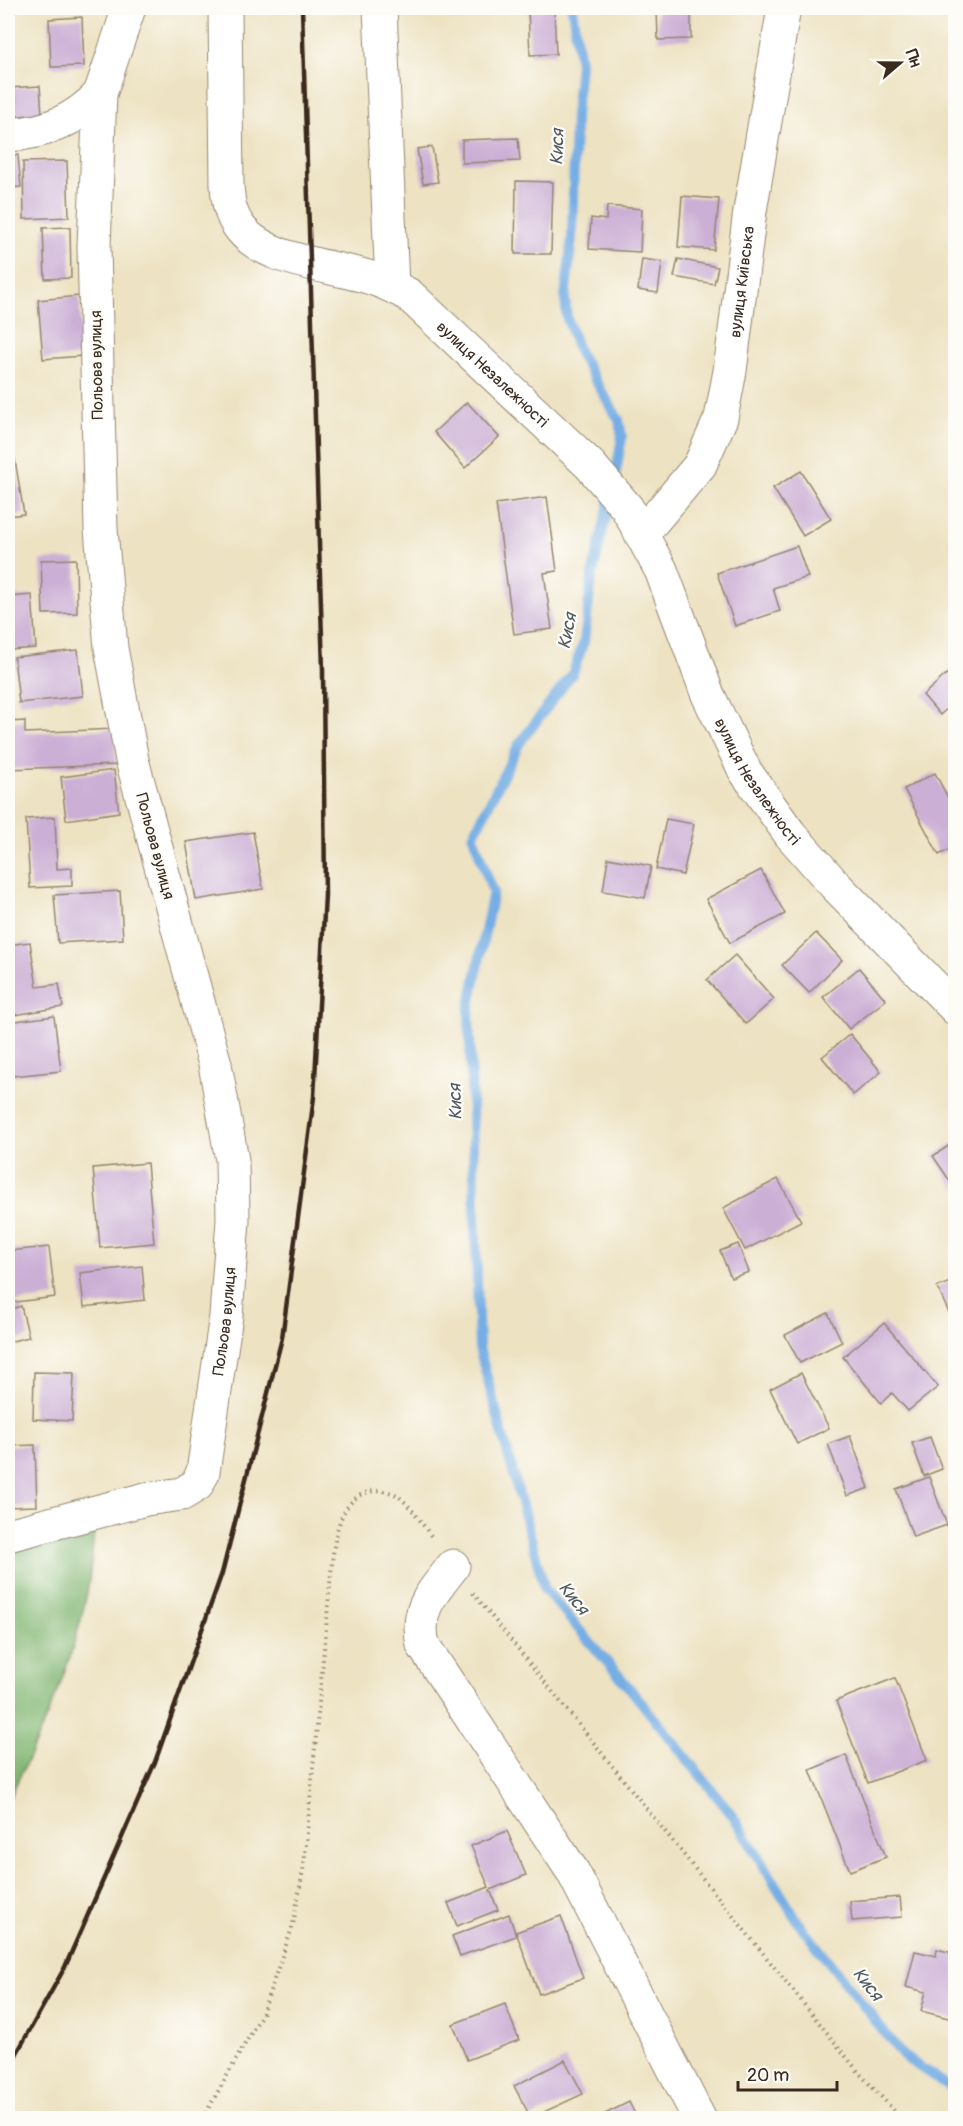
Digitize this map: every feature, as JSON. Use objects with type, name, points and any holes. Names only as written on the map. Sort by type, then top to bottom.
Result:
[{"type":"street","name":"Польова вулиця","points":[[8,1535],[146,1499],[182,1494],[197,1485],[203,1472],[215,1399],[226,1316],[232,1244],[232,1160],[215,1064],[132,760],[111,648],[101,529],[94,246],[100,94],[129,8]]},
{"type":"street","name":"вулиця Незалежності","points":[[225,8],[227,185],[229,205],[234,219],[250,238],[272,251],[392,286],[409,295],[590,465],[635,520],[661,570],[708,694],[745,771],[790,834],[834,884],[951,990]]},
{"type":"street","points":[[380,8],[392,286]]},
{"type":"street","name":"вулиця Київська","points":[[635,520],[700,465],[721,418],[730,371],[750,211],[784,8]]},
{"type":"street","points":[[8,135],[54,126],[82,113],[100,94]]},
{"type":"street","points":[[453,1566],[426,1602],[420,1617],[423,1646],[573,1872],[699,2118]]},
{"type":"green space","points":[[8,1526],[94,1532],[88,1584],[74,1645],[43,1725],[8,1801]]},
{"type":"building","points":[[554,8],[556,54],[530,55],[528,9]]},
{"type":"building","points":[[657,8],[691,8],[691,39],[658,40]]},
{"type":"building","points":[[82,17],[84,66],[51,67],[49,19]]},
{"type":"building","points":[[40,86],[42,114],[8,117],[8,88]]},
{"type":"building","points":[[518,138],[520,161],[462,163],[462,140]]},
{"type":"building","points":[[432,147],[438,182],[423,184],[417,149]]},
{"type":"building","points":[[18,155],[21,187],[8,188],[8,156]]},
{"type":"building","points":[[67,161],[69,217],[24,219],[23,162]]},
{"type":"building","points":[[516,181],[553,182],[551,254],[515,254]]},
{"type":"building","points":[[682,196],[719,199],[714,250],[678,247]]},
{"type":"building","points":[[607,206],[642,209],[640,252],[589,249],[591,218],[606,220]]},
{"type":"building","points":[[70,227],[71,278],[45,279],[43,228]]},
{"type":"building","points":[[642,259],[662,262],[658,293],[638,290]]},
{"type":"building","points":[[678,259],[718,267],[714,284],[674,277]]},
{"type":"building","points":[[79,296],[83,356],[43,359],[38,300]]},
{"type":"building","points":[[467,402],[499,437],[465,468],[434,432]]},
{"type":"building","points":[[14,454],[24,514],[8,516],[8,455]]},
{"type":"building","points":[[801,471],[831,519],[803,536],[773,488]]},
{"type":"building","points":[[547,497],[557,571],[544,573],[552,629],[514,634],[496,504]]},
{"type":"building","points":[[797,546],[808,577],[773,588],[780,611],[735,626],[717,573]]},
{"type":"building","points":[[76,559],[77,613],[43,614],[41,560]]},
{"type":"building","points":[[32,595],[36,648],[10,650],[8,597]]},
{"type":"building","points":[[78,650],[83,696],[19,703],[14,657]]},
{"type":"building","points":[[950,671],[956,677],[956,701],[940,715],[923,695]]},
{"type":"building","points":[[25,721],[25,733],[115,729],[116,765],[8,769],[8,722]]},
{"type":"building","points":[[114,770],[119,812],[66,820],[61,777]]},
{"type":"building","points":[[935,773],[956,813],[956,846],[939,855],[904,789]]},
{"type":"building","points":[[55,817],[57,869],[72,868],[72,886],[30,888],[26,819]]},
{"type":"building","points":[[666,819],[694,824],[683,875],[656,869]]},
{"type":"building","points":[[253,832],[263,889],[196,900],[186,842]]},
{"type":"building","points":[[608,858],[651,866],[645,898],[603,891]]},
{"type":"building","points":[[761,870],[785,914],[730,943],[706,899]]},
{"type":"building","points":[[120,891],[123,939],[58,943],[54,895]]},
{"type":"building","points":[[816,933],[842,960],[809,993],[782,965]]},
{"type":"building","points":[[30,942],[37,987],[59,984],[63,1007],[8,1016],[8,945]]},
{"type":"building","points":[[735,955],[774,999],[746,1024],[707,980]]},
{"type":"building","points":[[859,968],[886,1000],[849,1029],[823,997]]},
{"type":"building","points":[[54,1016],[61,1071],[13,1076],[8,1022]]},
{"type":"building","points":[[850,1034],[881,1072],[853,1095],[822,1057]]},
{"type":"building","points":[[956,1141],[956,1190],[933,1156]]},
{"type":"building","points":[[147,1163],[154,1243],[100,1248],[93,1168]]},
{"type":"building","points":[[778,1179],[801,1221],[745,1250],[723,1208]]},
{"type":"building","points":[[738,1244],[749,1272],[731,1278],[720,1251]]},
{"type":"building","points":[[49,1247],[55,1297],[8,1303],[8,1251]]},
{"type":"building","points":[[142,1266],[145,1300],[84,1307],[80,1273]]},
{"type":"building","points":[[956,1280],[956,1328],[937,1287]]},
{"type":"building","points":[[21,1306],[29,1337],[8,1342],[8,1310]]},
{"type":"building","points":[[828,1313],[842,1342],[800,1363],[785,1335]]},
{"type":"building","points":[[884,1323],[938,1387],[908,1411],[892,1393],[881,1403],[843,1357]]},
{"type":"building","points":[[34,1372],[74,1373],[72,1421],[33,1419]]},
{"type":"building","points":[[801,1373],[829,1428],[797,1444],[770,1389]]},
{"type":"building","points":[[850,1436],[869,1488],[847,1496],[828,1444]]},
{"type":"building","points":[[930,1437],[942,1469],[924,1476],[912,1443]]},
{"type":"building","points":[[35,1445],[37,1506],[8,1507],[8,1446]]},
{"type":"building","points":[[929,1477],[947,1525],[913,1537],[896,1489]]},
{"type":"building","points":[[895,1678],[927,1760],[868,1783],[836,1701]]},
{"type":"building","points":[[846,1755],[886,1857],[850,1871],[810,1770]]},
{"type":"building","points":[[507,1831],[526,1875],[490,1890],[498,1910],[457,1926],[448,1903],[489,1887],[471,1846]]},
{"type":"building","points":[[900,1897],[902,1917],[852,1921],[850,1901]]},
{"type":"building","points":[[509,1914],[516,1936],[460,1956],[452,1936]]},
{"type":"building","points":[[561,1916],[583,1978],[539,1994],[516,1932]]},
{"type":"building","points":[[937,1949],[956,1954],[956,2020],[921,2011],[926,1992],[906,1987],[915,1951],[936,1956]]},
{"type":"building","points":[[505,2004],[519,2040],[467,2060],[453,2024]]},
{"type":"building","points":[[565,2060],[583,2094],[531,2118],[514,2086]]},
{"type":"building","points":[[629,2102],[637,2118],[597,2118]]},
{"type":"waterway","name":"Кися","points":[[572,8],[580,64],[575,116],[572,238],[565,298],[567,318],[579,353],[619,420],[622,437],[614,483]]},
{"type":"waterway","name":"Кися","points":[[610,499],[592,577],[584,641],[573,673],[519,744],[473,836],[493,892],[469,1010],[479,1348],[545,1590],[633,1692],[733,1816],[800,1925],[903,2056],[956,2091]]},
{"type":"railway","points":[[8,2069],[65,1967],[155,1762],[222,1573],[282,1338],[314,1097],[325,895],[323,670],[302,8]]}]
